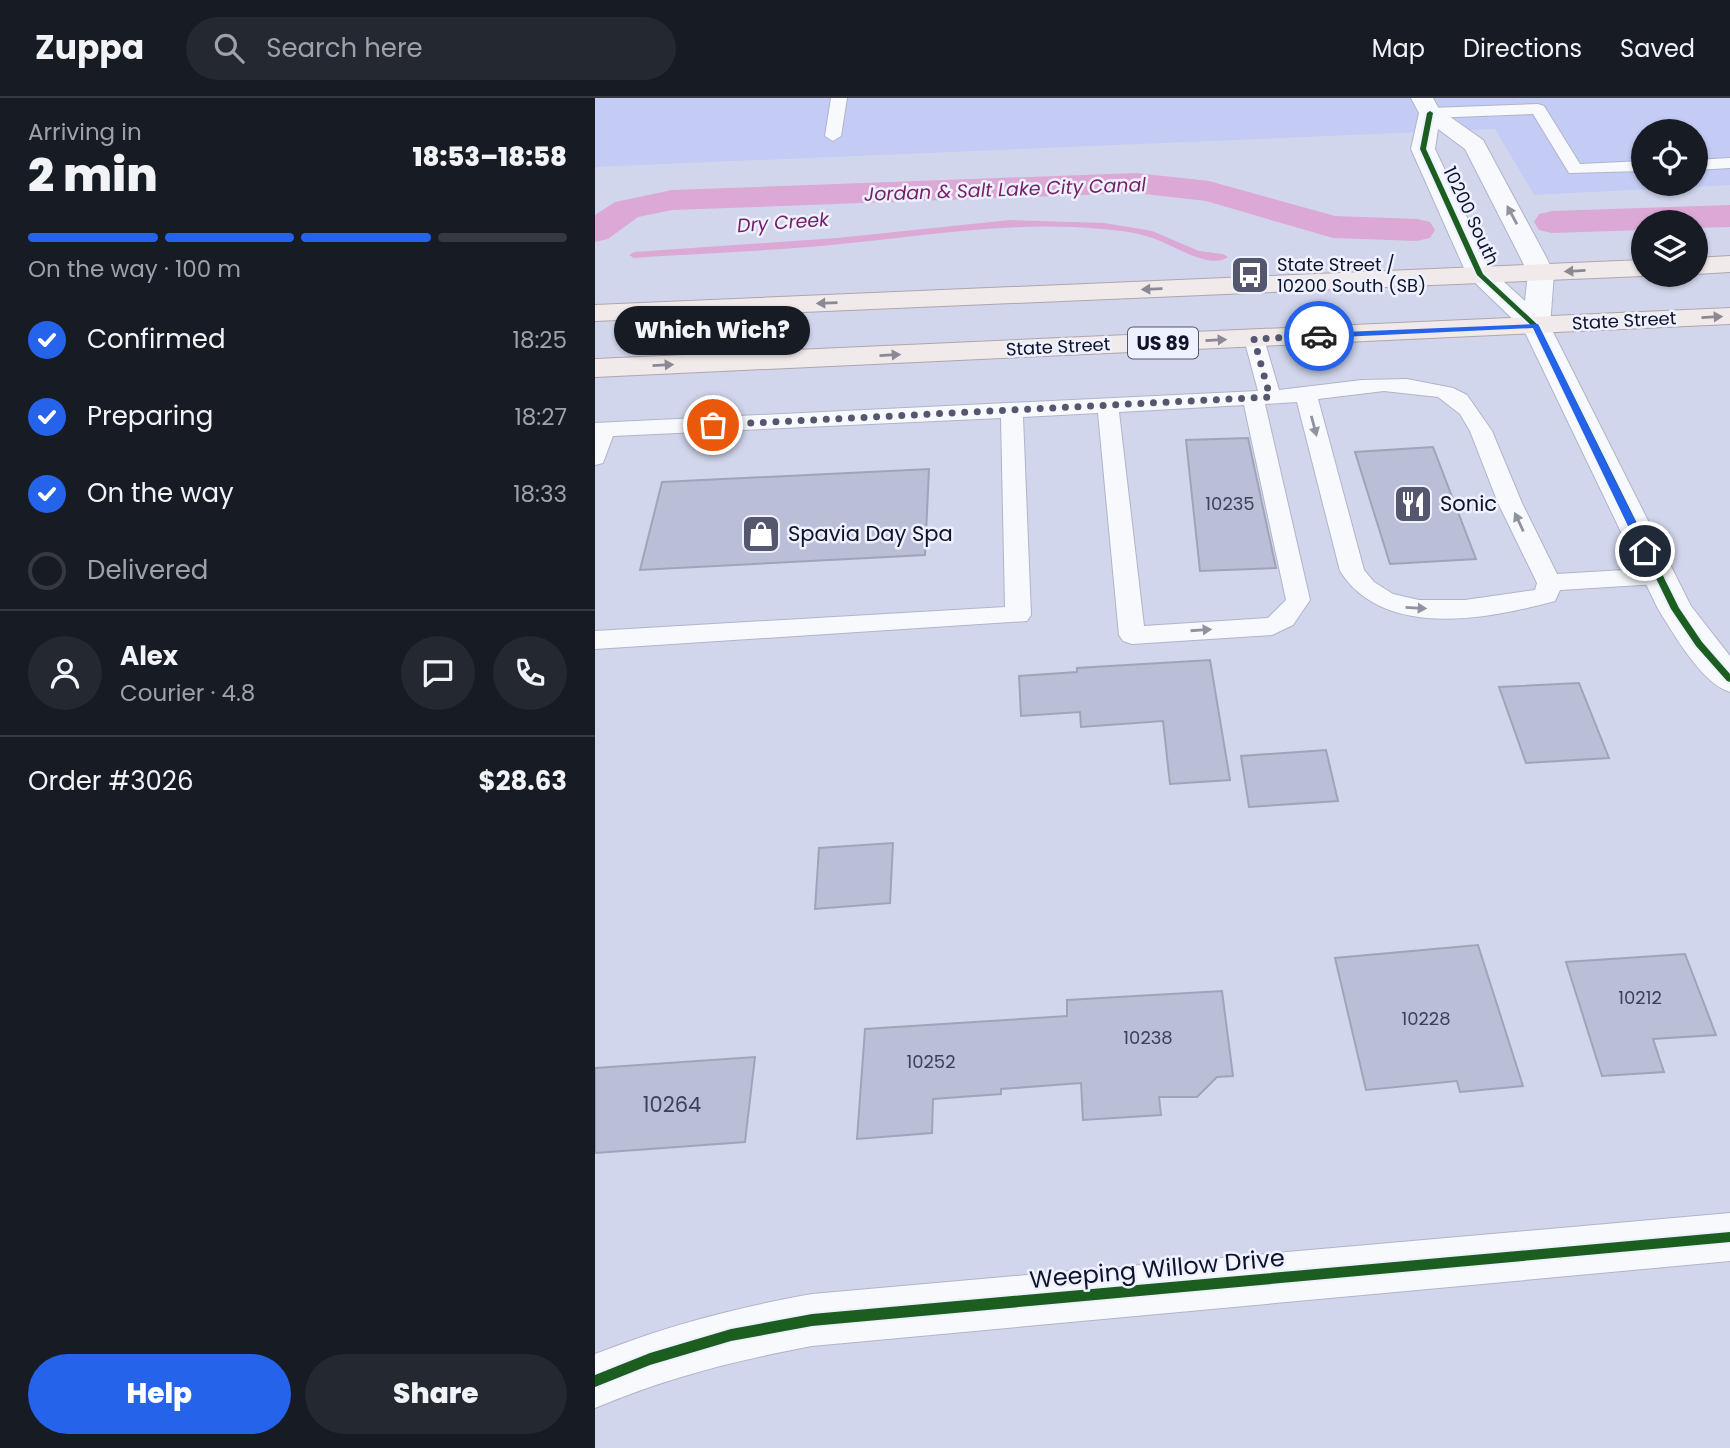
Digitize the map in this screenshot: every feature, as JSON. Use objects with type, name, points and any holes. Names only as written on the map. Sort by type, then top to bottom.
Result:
[{"type":"main road","points":[[1708,265],[1730,264]]},
{"type":"main road","points":[[595,313],[1631,269]]},
{"type":"main road","name":"State Street","points":[[595,368],[1730,316]]},
{"type":"street","name":"10200 South","points":[[1426,105],[1475,145],[1541,273]]},
{"type":"street","name":"10200 South","points":[[1426,105],[1423,149],[1480,275],[1535,326],[1675,609],[1699,643],[1730,679]]},
{"type":"street","points":[[1535,326],[1541,273]]},
{"type":"street","name":"Weeping Willow Drive","points":[[595,1381],[650,1359],[731,1335],[812,1320],[1730,1237]]},
{"type":"lane","points":[[833,136],[839,98]]},
{"type":"lane","points":[[1426,105],[1534,104],[1575,169],[1631,167]]},
{"type":"lane","points":[[1708,164],[1730,163]]},
{"type":"lane","points":[[1108,406],[1132,635],[1272,626],[1289,617],[1298,600],[1261,398],[1254,339]]},
{"type":"lane","points":[[595,458],[599,430],[1261,398],[1306,395],[1330,389],[1414,386],[1450,394],[1459,400],[1477,425],[1549,583],[1546,595],[1481,607],[1406,608],[1384,601],[1364,588],[1352,571],[1306,395]]},
{"type":"lane","points":[[595,640],[1018,615],[1012,411]]},
{"type":"lane","points":[[1549,583],[1657,576]]},
{"type":"shaded area","points":[[595,98],[1730,98],[1730,185],[1708,186],[1708,119],[1631,119],[1631,190],[1534,195],[1495,129],[595,167]]},
{"type":"building","points":[[1248,438],[1276,568],[1200,571],[1186,440]]},
{"type":"building","name":"Sonic","points":[[1433,447],[1476,559],[1390,564],[1355,452]]},
{"type":"building","points":[[929,469],[925,555],[640,570],[662,482]]},
{"type":"building","points":[[1210,660],[1230,780],[1170,784],[1163,721],[1081,727],[1080,712],[1021,716],[1019,676],[1077,672],[1077,668]]},
{"type":"building","points":[[1579,683],[1609,758],[1526,763],[1499,687]]},
{"type":"building","points":[[1326,750],[1338,801],[1249,807],[1241,756]]},
{"type":"building","points":[[893,843],[890,903],[815,909],[819,848]]},
{"type":"building","points":[[1478,945],[1523,1086],[1460,1092],[1457,1081],[1366,1090],[1335,958]]},
{"type":"building","points":[[1685,954],[1716,1035],[1653,1039],[1664,1072],[1602,1076],[1566,962]]},
{"type":"building","points":[[1222,991],[1233,1076],[1217,1077],[1197,1097],[1159,1097],[1161,1115],[1083,1120],[1081,1083],[1001,1089],[1001,1094],[933,1099],[932,1133],[857,1139],[865,1029],[1067,1016],[1067,1000]]},
{"type":"building","points":[[755,1057],[745,1142],[595,1153],[595,1068]]},
{"type":"waterway","name":"Jordan & Salt Lake City Canal","points":[[595,231],[627,209],[672,200],[1136,183],[1209,191],[1333,227],[1417,230]]},
{"type":"waterway","name":"Jordan & Salt Lake City Canal","points":[[1552,222],[1730,216]]},
{"type":"waterway","name":"Jordan & Salt Lake City Canal","points":[[1552,222],[1730,216]]},
{"type":"waterway","name":"Dry Creek","points":[[634,255],[837,241],[1010,223],[1051,223],[1104,226],[1152,234],[1197,254],[1223,257]]},
{"type":"cycle path","points":[[1430,113],[1423,149],[1480,275],[1536,326],[1675,609],[1699,644],[1730,679]]},
{"type":"cycle path","points":[[595,1381],[650,1359],[731,1335],[812,1320],[1730,1237]]},
{"type":"way so far","points":[[713,425],[1270,397],[1254,339],[1319,336]]},
{"type":"place","name":"State Street / 10200 South (SB)","points":[[1250,275]]},
{"type":"place","name":"Which Wich?","points":[[713,425]]},
{"type":"place","name":"Sonic","points":[[1413,504]]},
{"type":"place","name":"Spavia Day Spa","points":[[761,534]]},
{"type":"route","points":[[1319,336],[1535,326],[1645,551]]}]
